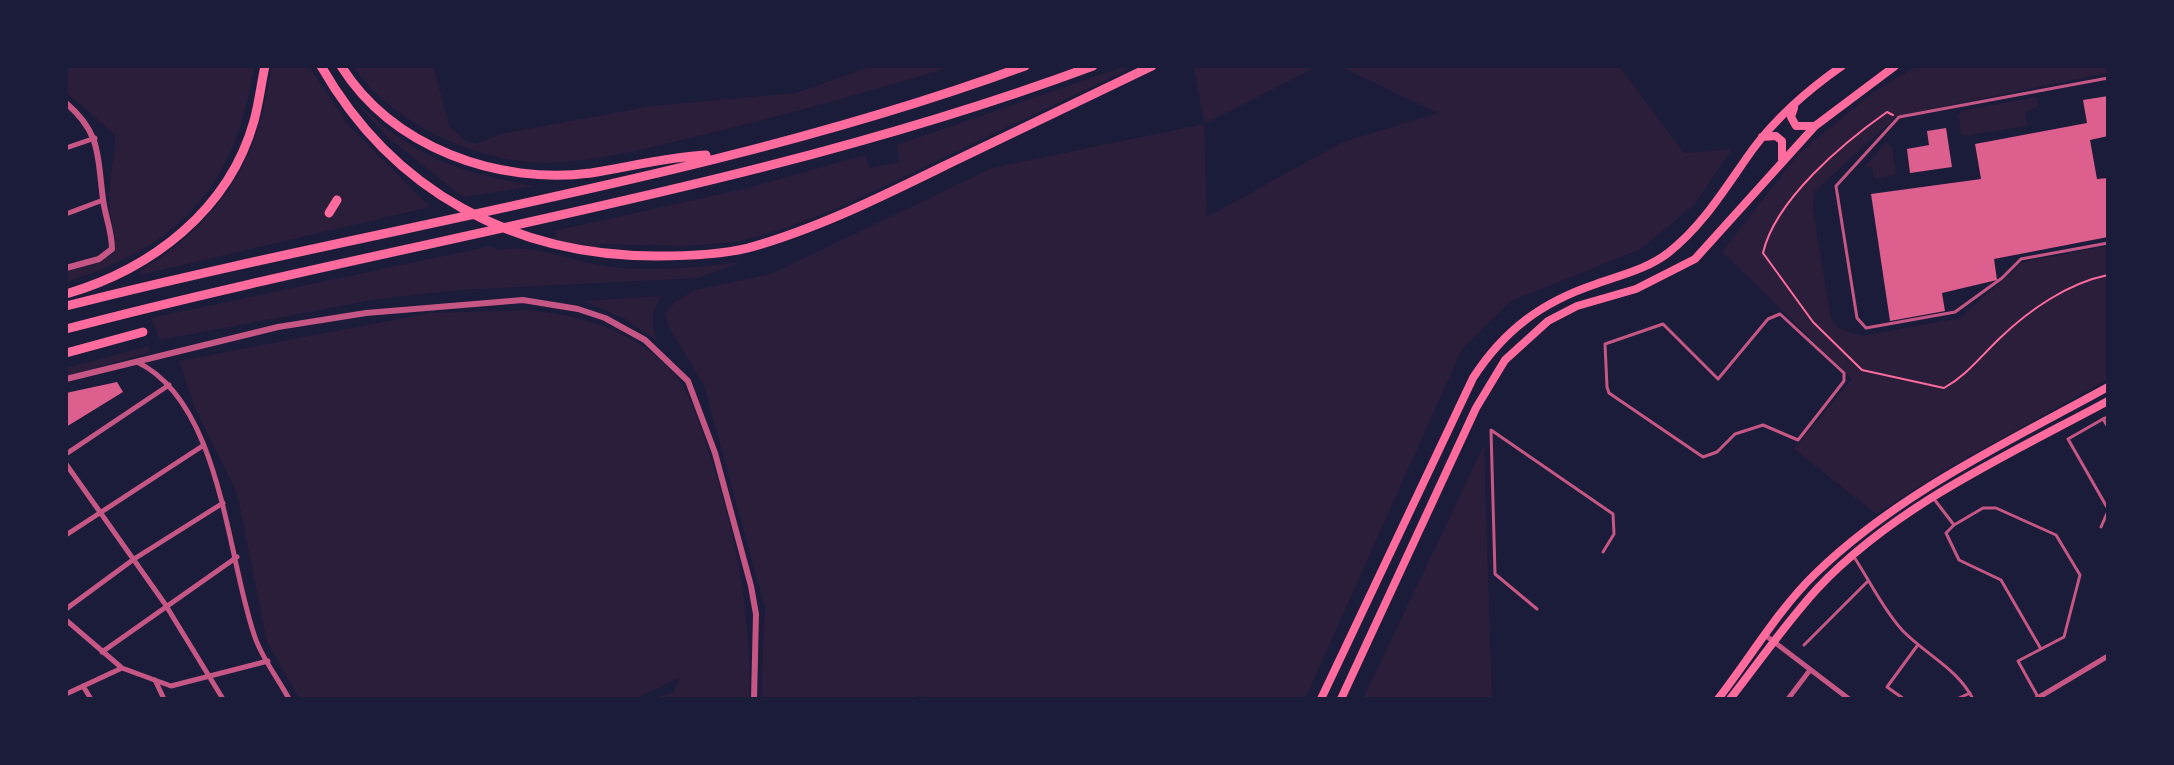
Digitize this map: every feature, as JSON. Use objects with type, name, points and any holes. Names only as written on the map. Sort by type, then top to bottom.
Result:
[{"type":"highway","points":[[66,294],[100,284],[143,262],[195,222],[213,201],[244,148],[255,120],[265,66]]},
{"type":"highway","points":[[321,66],[355,116],[388,152],[451,202],[535,242],[624,256],[692,256],[746,248],[820,224],[1152,66]]},
{"type":"highway","points":[[341,66],[363,93],[403,130],[468,163],[529,175],[591,173],[661,158],[733,154]]},
{"type":"highway","points":[[66,306],[220,268],[733,154],[959,90],[1025,66]]},
{"type":"highway","points":[[66,329],[204,294],[758,169],[958,113],[1093,66]]},
{"type":"highway","points":[[329,213],[337,200]]},
{"type":"highway","points":[[66,353],[143,332]]},
{"type":"main road","points":[[1321,699],[1473,378],[1494,347],[1527,316],[1634,271],[1670,252],[1700,223],[1762,137],[1796,103],[1842,66]]},
{"type":"main road","points":[[1341,699],[1476,408],[1505,360],[1548,321],[1577,306],[1636,289],[1695,259],[1815,126],[1837,106],[1895,66]]},
{"type":"main road","points":[[1796,103],[1792,121],[1801,128],[1815,126]]},
{"type":"main road","points":[[1762,137],[1776,136],[1782,141],[1782,160]]},
{"type":"main road","points":[[1718,699],[1814,575],[1910,499],[2108,387]]},
{"type":"main road","points":[[1730,699],[1818,588],[1854,557],[1932,498],[2108,401]]},
{"type":"street","points":[[66,103],[96,138],[112,249],[99,259],[66,268]]},
{"type":"street","points":[[66,148],[96,138]]},
{"type":"street","points":[[66,214],[103,200]]},
{"type":"street","points":[[66,379],[278,327],[433,306],[523,300],[578,309],[623,326],[645,340],[688,381],[715,453],[756,614],[754,699]]},
{"type":"street","points":[[135,362],[154,371],[169,385],[204,445],[223,503],[256,640],[286,698]]},
{"type":"street","points":[[66,454],[169,385]]},
{"type":"street","points":[[66,535],[204,445]]},
{"type":"street","points":[[66,464],[165,604],[223,699]]},
{"type":"street","points":[[66,609],[134,559],[223,503]]},
{"type":"street","points":[[102,652],[165,604],[237,557]]},
{"type":"street","points":[[66,620],[122,668],[171,686],[268,661]]},
{"type":"street","points":[[1765,635],[1847,698]]},
{"type":"street","points":[[2037,698],[2108,656]]},
{"type":"street","points":[[66,694],[122,668]]},
{"type":"street","points":[[1788,699],[1810,670]]},
{"type":"street","points":[[155,680],[164,699]]},
{"type":"street","points":[[83,686],[91,699]]},
{"type":"lane","points":[[2108,78],[1899,117],[1836,186],[1860,326],[1866,328],[1955,312],[2002,278],[2021,259],[2108,243]]},
{"type":"lane","points":[[1780,314],[1844,373],[1844,381],[1798,440],[1763,425],[1735,434],[1717,452],[1703,457],[1609,393],[1605,381],[1605,344],[1663,324],[1718,379],[1768,319],[1780,314]]},
{"type":"lane","points":[[2101,527],[2108,510],[2068,439],[2106,418],[2108,427]]},
{"type":"lane","points":[[1537,609],[1495,574],[1491,430],[1613,514],[1614,534],[1603,552]]},
{"type":"lane","points":[[1932,498],[1954,525]]},
{"type":"lane","points":[[2037,698],[2018,661],[2041,649],[2064,637],[2080,575],[2056,535],[1989,506],[1954,525],[1946,533],[1959,560],[2001,580],[2041,649]]},
{"type":"lane","points":[[1854,557],[1898,626],[1917,646],[1958,674],[1973,699]]},
{"type":"lane","points":[[1804,645],[1868,581]]},
{"type":"lane","points":[[1904,699],[1887,687],[1917,646]]},
{"type":"lane","points":[[1957,699],[1970,693]]},
{"type":"path","points":[[1899,117],[1887,112],[1820,167],[1767,235],[1763,253],[1813,322],[1862,370],[1944,388],[1961,379],[2000,338],[2041,303],[2108,275]]},
{"type":"shaded area","points":[[66,66],[254,66],[233,145],[217,178],[196,206],[171,230],[141,250],[106,268],[66,282],[66,269],[112,256],[115,235],[109,200],[115,135],[66,92]]},
{"type":"shaded area","points":[[271,66],[309,66],[348,125],[430,207],[140,275],[139,272],[192,232],[231,186],[257,131]]},
{"type":"shaded area","points":[[353,66],[433,66],[450,127],[466,141],[476,144],[501,134],[652,106],[796,93],[872,66],[955,66],[690,138],[610,156],[548,163],[503,158],[453,143],[407,118],[386,102]]},
{"type":"shaded area","points":[[1126,66],[1135,66],[845,205],[786,228],[737,242],[685,246],[600,244],[598,248],[548,238],[557,237],[554,231],[748,188],[865,155],[870,168],[899,162],[897,145]]},
{"type":"shaded area","points":[[1194,66],[1319,66],[1204,124]]},
{"type":"shaded area","points":[[1339,66],[1619,66],[1684,153],[1732,149],[1694,205],[1641,249],[1511,301],[1462,349],[1305,699],[923,699],[919,695],[913,699],[761,699],[765,608],[704,385],[670,329],[665,314],[675,302],[695,290],[771,274],[992,168],[1204,124],[1207,217],[1343,142],[1438,113]]},
{"type":"shaded area","points":[[1917,66],[2108,66],[2108,73],[1897,116],[1814,192],[1813,209],[1831,319],[1840,329],[1861,336],[1960,318],[2023,262],[2108,246],[2108,379],[1945,470],[1876,514],[1794,449],[1852,379],[1722,252],[1799,153],[1875,91]]},
{"type":"shaded area","points":[[351,96],[394,133],[435,158],[481,174],[536,186],[463,197],[386,136]]},
{"type":"shaded area","points":[[2036,97],[2038,106],[2025,113],[2027,126],[1962,136],[1958,115],[1961,111]]},
{"type":"shaded area","points":[[1886,142],[1892,147],[1896,175],[1874,179],[1872,166],[1863,169]]},
{"type":"shaded area","points":[[491,246],[498,250],[526,249],[597,265],[628,268],[677,268],[742,262],[698,278],[461,290],[378,299],[160,340],[151,318]]},
{"type":"shaded area","points":[[661,296],[653,318],[657,341],[625,319],[584,301]]},
{"type":"shaded area","points":[[528,310],[589,321],[626,336],[660,360],[685,390],[725,505],[739,568],[747,633],[749,699],[652,699],[674,692],[680,677],[635,699],[300,699],[267,642],[237,493],[195,408],[179,361],[430,313]]},
{"type":"shaded area","points":[[149,346],[149,353],[66,376],[66,368]]},
{"type":"shaded area","points":[[1484,445],[1492,699],[1363,699]]},
{"type":"building","points":[[2108,96],[2108,136],[2090,140],[2097,179],[2108,178],[2108,237],[1994,259],[1997,280],[1942,293],[1945,311],[1890,321],[1871,194],[1981,179],[1975,144],[2087,123],[2083,100]]},
{"type":"building","points":[[1946,128],[1952,167],[1910,173],[1907,149],[1929,145],[1927,131]]},
{"type":"building","points":[[117,382],[123,392],[66,427],[66,393]]}]
